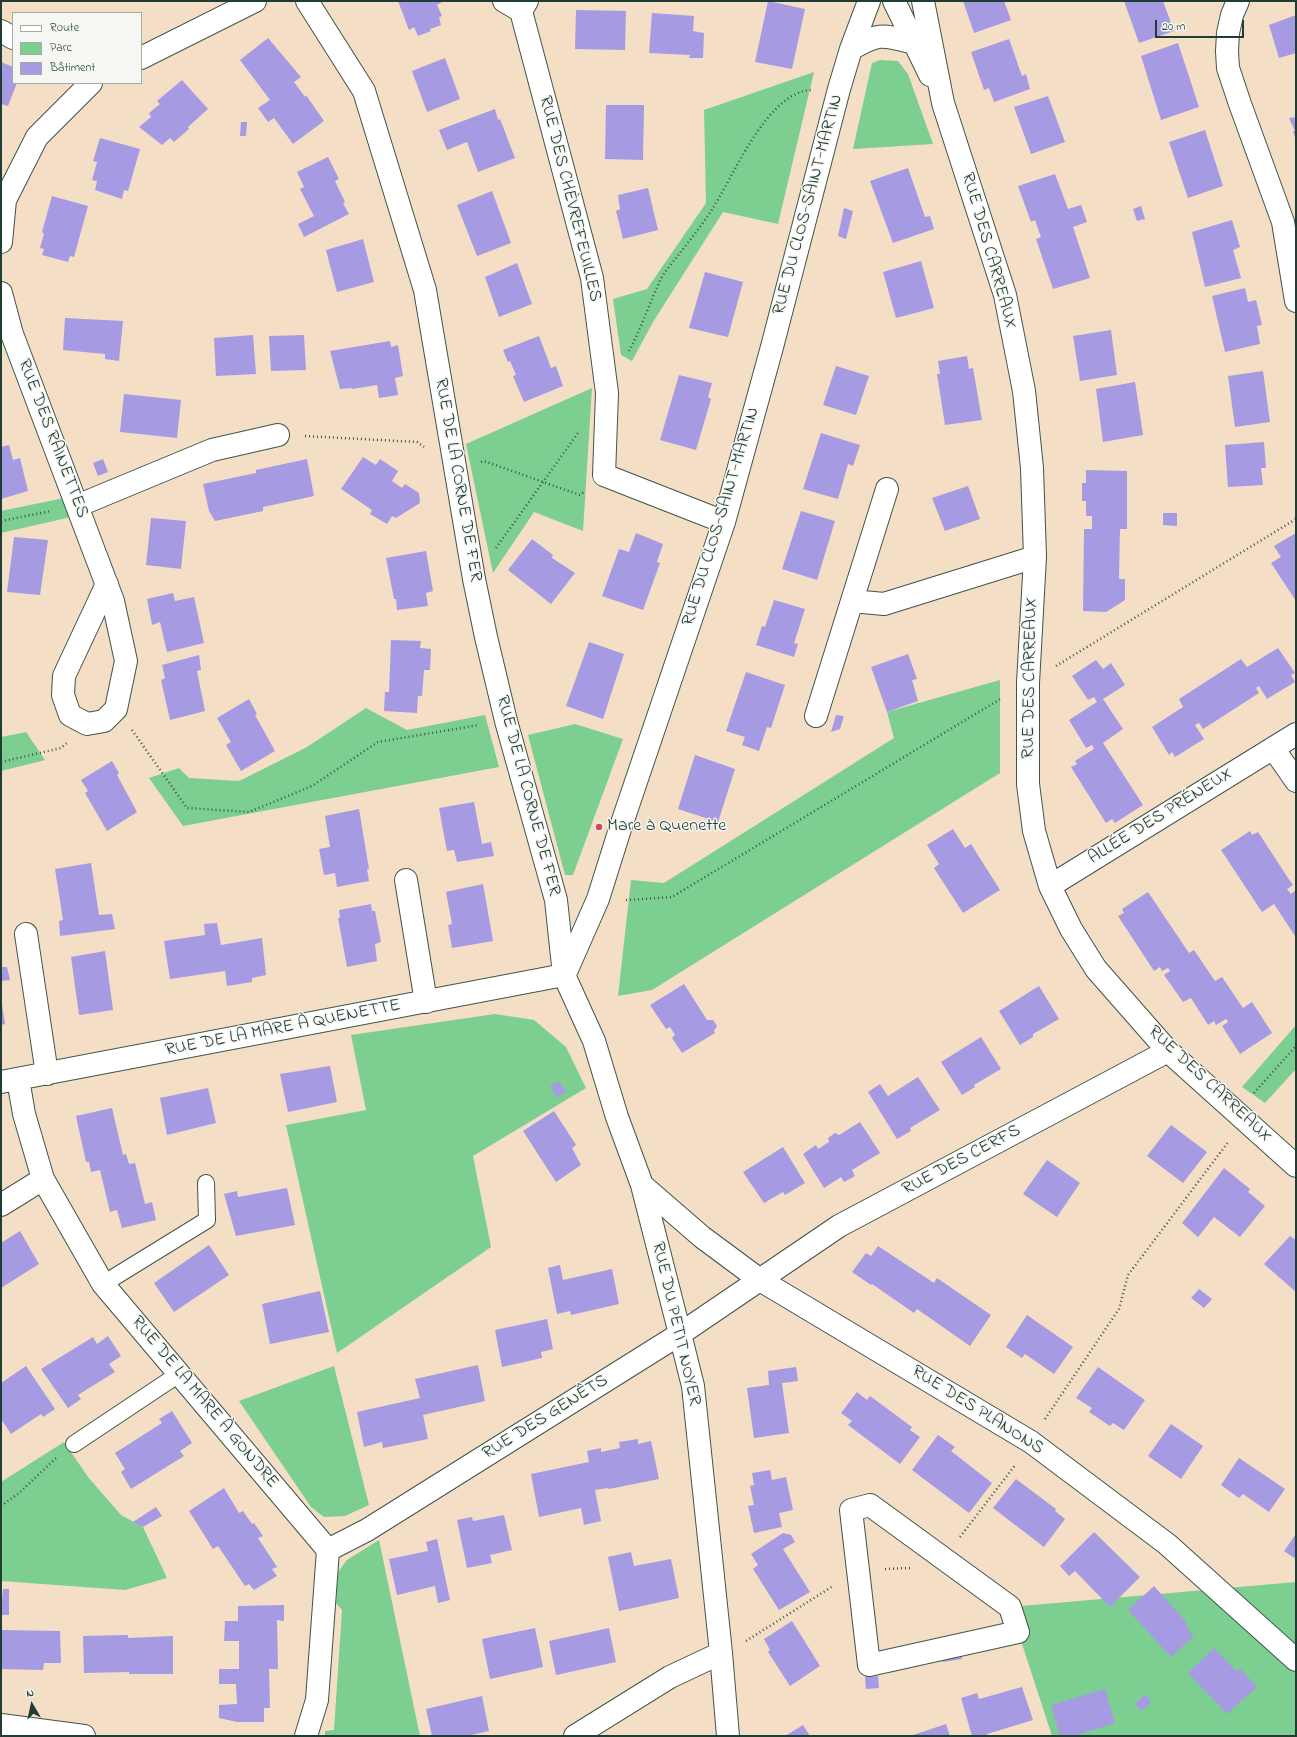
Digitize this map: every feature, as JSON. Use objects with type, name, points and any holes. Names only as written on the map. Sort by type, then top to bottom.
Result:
[{"type":"street","points":[[142,58],[255,1]]},
{"type":"street","name":"RUE DE LA CORNE DE FER","points":[[306,1],[364,91],[425,290],[474,579],[506,721],[556,900],[564,975]]},
{"type":"street","name":"RUE DU CLOS-SAINT-MARTIN","points":[[851,49],[852,1]]},
{"type":"street","name":"RUE DU CLOS-SAINT-MARTIN","points":[[564,975],[598,899],[622,822],[724,522],[772,347],[839,89],[851,49],[869,1]]},
{"type":"street","name":"RUE DES CARREAUX","points":[[894,1],[943,103]]},
{"type":"street","name":"RUE DES CARREAUX","points":[[923,1],[943,103],[1007,302],[1024,391],[1032,468],[1035,557],[1028,683],[1028,784],[1034,831],[1050,886],[1071,929],[1096,969],[1168,1051],[1296,1166]]},
{"type":"street","points":[[1238,1],[1228,33],[1228,68],[1283,222],[1296,301]]},
{"type":"street","name":"RUE DES CHÈVREFEUILLES","points":[[517,4],[592,278],[607,393],[604,476],[724,522]]},
{"type":"street","points":[[1,31],[12,37]]},
{"type":"street","points":[[851,49],[869,38],[885,36],[914,43]]},
{"type":"street","points":[[1,242],[5,200],[37,137],[90,84]]},
{"type":"street","name":"RUE DES RAINETTES","points":[[1,293],[12,334],[113,601],[126,661],[116,709]]},
{"type":"street","points":[[77,506],[212,450],[278,435]]},
{"type":"street","points":[[816,716],[887,489]]},
{"type":"street","points":[[852,601],[884,604],[1035,557]]},
{"type":"street","points":[[107,584],[64,676],[63,695],[70,714],[87,724],[104,721],[116,709]]},
{"type":"street","name":"ALLÉE DES PRÉNEUX","points":[[1050,886],[1296,734]]},
{"type":"street","points":[[1273,748],[1296,781]]},
{"type":"street","points":[[406,880],[426,1002]]},
{"type":"street","points":[[26,934],[47,1074]]},
{"type":"street","name":"RUE DE LA MARE À QUENETTE","points":[[10,1081],[564,975]]},
{"type":"street","name":"RUE DU PETIT NOYER","points":[[564,975],[594,1041],[617,1117],[642,1185],[693,1386],[721,1653],[728,1736]]},
{"type":"street","name":"RUE DES CERFS","points":[[760,1280],[839,1226],[1168,1051]]},
{"type":"street","name":"RUE DE LA MARE À GONDRE","points":[[10,1081],[24,1114],[43,1179],[103,1284],[328,1550]]},
{"type":"street","points":[[1,1205],[43,1179]]},
{"type":"street","name":"RUE DES PLANONS","points":[[642,1185],[702,1237],[760,1280],[1031,1442],[1167,1544],[1296,1660]]},
{"type":"street","name":"RUE DES GENÊTS","points":[[328,1550],[367,1530],[680,1334],[760,1280]]},
{"type":"street","points":[[870,1504],[1010,1607],[1018,1632],[869,1665],[857,1570],[851,1510],[870,1504]]},
{"type":"street","points":[[306,1736],[317,1700],[328,1550]]},
{"type":"street","points":[[575,1736],[670,1677],[721,1653]]},
{"type":"street","points":[[1,1725],[84,1736]]},
{"type":"lane","points":[[103,1284],[207,1220],[206,1183]]},
{"type":"lane","points":[[74,1444],[179,1374]]},
{"type":"path","points":[[628,355],[638,336],[663,275],[711,211],[749,145],[768,116],[787,99],[806,90],[839,89]]},
{"type":"path","points":[[474,579],[579,432]]},
{"type":"path","points":[[1,521],[77,506]]},
{"type":"path","points":[[619,901],[672,897],[1028,683],[1296,519]]},
{"type":"path","points":[[116,709],[187,808],[249,812],[312,786],[378,742],[506,721]]},
{"type":"path","points":[[1,762],[61,748],[87,724]]},
{"type":"path","points":[[721,1653],[739,1644],[857,1570],[910,1569],[944,1558],[1021,1457],[1119,1309],[1128,1275],[1245,1119],[1252,1095],[1296,1046]]},
{"type":"path","points":[[1,1506],[19,1493],[50,1462],[74,1444]]},
{"type":"green space","points":[[880,60],[898,61],[908,74],[933,144],[853,149],[872,63]]},
{"type":"green space","points":[[814,72],[778,224],[723,212],[653,322],[632,361],[621,355],[613,299],[647,289],[706,203],[704,110]]},
{"type":"green space","points":[[592,388],[583,531],[534,512],[493,573],[466,444]]},
{"type":"green space","points":[[64,498],[71,517],[1,533],[1,511]]},
{"type":"green space","points":[[1000,680],[1000,773],[652,990],[618,996],[631,880],[664,883],[894,738],[887,712]]},
{"type":"green space","points":[[366,708],[407,730],[485,715],[499,767],[183,826],[149,778],[179,768],[189,778],[239,781],[307,747]]},
{"type":"green space","points":[[575,724],[623,739],[573,875],[565,875],[528,735]]},
{"type":"green space","points":[[26,732],[45,760],[1,771],[1,737]]},
{"type":"green space","points":[[495,1014],[534,1020],[566,1047],[586,1088],[473,1156],[491,1247],[337,1353],[286,1125],[366,1110],[351,1035]]},
{"type":"green space","points":[[1296,1025],[1296,1069],[1265,1103],[1242,1087]]},
{"type":"green space","points":[[334,1366],[369,1505],[345,1516],[324,1517],[311,1507],[239,1401]]},
{"type":"green space","points":[[64,1442],[88,1477],[121,1515],[143,1527],[167,1578],[125,1590],[1,1581],[1,1482]]},
{"type":"green space","points":[[379,1540],[420,1736],[325,1736],[325,1731],[334,1730],[342,1610],[336,1603],[338,1572],[347,1560]]},
{"type":"green space","points":[[1296,1582],[1296,1736],[1052,1736],[1010,1607]]},
{"type":"building","points":[[398,1],[442,1],[437,5],[442,16],[439,17],[441,25],[418,36],[414,27],[409,30]]},
{"type":"building","points":[[768,1],[805,9],[792,69],[755,62]]},
{"type":"building","points":[[963,1],[1004,1],[1011,20],[974,33]]},
{"type":"building","points":[[1124,1],[1163,1],[1174,31],[1139,43]]},
{"type":"building","points":[[576,10],[626,11],[625,50],[575,49]]},
{"type":"building","points":[[652,13],[694,16],[693,31],[704,33],[703,58],[689,58],[690,55],[649,53]]},
{"type":"building","points":[[1296,15],[1296,53],[1279,58],[1269,25]]},
{"type":"building","points":[[268,38],[301,77],[294,82],[305,97],[306,95],[324,121],[293,144],[274,118],[268,122],[258,108],[270,100],[240,60]]},
{"type":"building","points":[[1009,39],[1022,76],[1026,74],[1030,89],[994,102],[989,88],[984,90],[971,52]]},
{"type":"building","points":[[1178,43],[1199,107],[1161,120],[1141,56]]},
{"type":"building","points":[[445,58],[460,99],[427,112],[412,71]]},
{"type":"building","points":[[1,62],[12,67],[12,84],[17,84],[8,106],[1,104]]},
{"type":"building","points":[[182,80],[208,109],[174,142],[170,138],[162,145],[139,127],[151,117],[149,113],[160,104],[157,101]]},
{"type":"building","points":[[1048,96],[1065,142],[1031,154],[1014,107]]},
{"type":"building","points":[[606,105],[644,105],[643,160],[605,159]]},
{"type":"building","points":[[495,109],[498,120],[500,119],[515,158],[478,172],[467,142],[447,150],[439,130]]},
{"type":"building","points":[[1296,117],[1296,141],[1293,131],[1295,131],[1289,118]]},
{"type":"building","points":[[241,122],[247,122],[246,136],[240,136]]},
{"type":"building","points":[[1205,130],[1223,186],[1188,198],[1169,142]]},
{"type":"building","points":[[100,138],[140,149],[128,191],[124,190],[122,199],[95,190],[97,181],[92,180],[97,162],[93,161]]},
{"type":"building","points":[[328,157],[339,179],[335,181],[345,202],[343,203],[349,214],[304,237],[298,224],[314,216],[300,189],[304,187],[297,172]]},
{"type":"building","points":[[908,168],[925,217],[930,216],[934,229],[893,243],[870,181]]},
{"type":"building","points":[[1055,174],[1068,209],[1081,205],[1087,222],[1073,227],[1090,278],[1053,289],[1036,239],[1041,237],[1035,220],[1031,222],[1018,186]]},
{"type":"building","points":[[648,188],[658,230],[623,239],[616,211],[620,209],[618,195]]},
{"type":"building","points":[[492,191],[511,243],[477,256],[457,205]]},
{"type":"building","points":[[52,196],[88,206],[74,257],[70,256],[68,262],[42,255],[44,249],[40,248],[44,234],[42,232]]},
{"type":"building","points":[[1141,206],[1145,219],[1137,221],[1133,209]]},
{"type":"building","points":[[844,208],[853,211],[846,239],[838,236]]},
{"type":"building","points":[[1232,220],[1240,247],[1233,250],[1241,278],[1205,287],[1192,232]]},
{"type":"building","points":[[363,239],[374,282],[337,292],[326,250]]},
{"type":"building","points":[[921,261],[934,308],[896,318],[883,272]]},
{"type":"building","points":[[517,263],[532,304],[499,317],[485,277]]},
{"type":"building","points":[[705,272],[743,282],[728,337],[689,328]]},
{"type":"building","points":[[1245,288],[1248,302],[1256,300],[1262,325],[1257,326],[1260,344],[1225,352],[1212,296]]},
{"type":"building","points":[[65,318],[123,321],[119,361],[105,359],[105,354],[63,350]]},
{"type":"building","points":[[1111,330],[1117,375],[1080,381],[1073,336]]},
{"type":"building","points":[[253,335],[256,374],[216,376],[214,338]]},
{"type":"building","points":[[304,335],[306,370],[271,371],[269,336]]},
{"type":"building","points":[[539,336],[551,368],[556,366],[563,386],[524,402],[513,376],[516,375],[503,350]]},
{"type":"building","points":[[390,341],[391,347],[398,345],[403,376],[395,378],[398,395],[379,398],[377,385],[352,389],[340,389],[330,351]]},
{"type":"building","points":[[967,356],[969,369],[973,368],[982,420],[945,425],[937,374],[940,374],[938,361]]},
{"type":"building","points":[[836,366],[869,376],[856,415],[823,405]]},
{"type":"building","points":[[1263,371],[1270,422],[1235,427],[1228,376]]},
{"type":"building","points":[[679,375],[712,383],[708,397],[711,399],[696,450],[660,440]]},
{"type":"building","points":[[1135,382],[1143,435],[1103,442],[1096,389]]},
{"type":"building","points":[[124,394],[181,400],[177,438],[120,432]]},
{"type":"building","points":[[821,433],[860,445],[853,466],[848,464],[838,499],[803,489]]},
{"type":"building","points":[[1264,442],[1266,468],[1261,468],[1263,485],[1228,487],[1225,445]]},
{"type":"building","points":[[9,445],[13,460],[20,458],[28,491],[1,499],[1,447]]},
{"type":"building","points":[[363,457],[376,465],[380,459],[398,471],[392,481],[402,488],[405,484],[419,493],[420,503],[396,518],[392,516],[387,524],[370,514],[372,510],[341,489]]},
{"type":"building","points":[[103,459],[108,472],[98,476],[93,463]]},
{"type":"building","points":[[307,459],[314,496],[263,507],[263,511],[215,521],[209,511],[203,484],[256,473],[256,470]]},
{"type":"building","points":[[1086,470],[1127,471],[1127,529],[1120,529],[1119,579],[1125,579],[1125,600],[1106,612],[1083,611],[1084,529],[1092,529],[1092,516],[1086,516],[1086,501],[1082,501],[1082,483],[1086,483]]},
{"type":"building","points":[[968,486],[980,519],[945,531],[932,498]]},
{"type":"building","points":[[801,511],[835,521],[817,580],[782,569]]},
{"type":"building","points":[[1163,513],[1177,513],[1177,526],[1163,525]]},
{"type":"building","points":[[151,518],[186,521],[181,569],[146,565]]},
{"type":"building","points":[[636,533],[663,544],[657,562],[660,563],[643,610],[602,596],[619,549],[629,552]]},
{"type":"building","points":[[1296,533],[1296,601],[1271,563],[1281,557],[1274,546]]},
{"type":"building","points":[[14,537],[48,540],[40,595],[7,592]]},
{"type":"building","points":[[532,539],[553,555],[552,558],[575,573],[551,604],[508,570]]},
{"type":"building","points":[[426,551],[433,591],[426,593],[428,606],[397,610],[396,599],[394,599],[386,558]]},
{"type":"building","points":[[173,593],[175,601],[194,597],[204,643],[167,652],[160,622],[152,625],[147,599]]},
{"type":"building","points":[[774,600],[805,609],[794,643],[798,644],[794,657],[756,645],[762,626],[765,627]]},
{"type":"building","points":[[391,640],[421,641],[420,648],[431,649],[430,670],[424,670],[422,696],[418,696],[417,713],[384,711],[385,692],[389,692]]},
{"type":"building","points":[[589,642],[624,654],[603,719],[566,706]]},
{"type":"building","points":[[1278,648],[1295,673],[1291,675],[1295,682],[1267,699],[1259,686],[1256,688],[1259,693],[1203,729],[1199,723],[1195,725],[1204,739],[1175,757],[1172,752],[1169,755],[1152,727],[1183,707],[1179,699],[1241,659],[1247,667]]},
{"type":"building","points":[[908,654],[917,679],[912,680],[918,701],[887,712],[871,667]]},
{"type":"building","points":[[199,655],[201,670],[197,671],[205,711],[170,720],[161,680],[165,678],[162,665]]},
{"type":"building","points":[[1096,660],[1103,669],[1111,663],[1125,685],[1103,699],[1123,729],[1103,743],[1143,805],[1115,823],[1112,819],[1106,823],[1071,767],[1077,764],[1075,761],[1094,749],[1092,745],[1086,748],[1069,720],[1097,702],[1094,697],[1088,700],[1072,676]]},
{"type":"building","points":[[746,672],[785,685],[771,728],[767,727],[759,751],[742,745],[745,737],[726,731]]},
{"type":"building","points":[[249,699],[257,714],[255,715],[275,751],[241,771],[226,745],[231,742],[217,718]]},
{"type":"building","points":[[836,715],[844,716],[840,729],[831,732]]},
{"type":"building","points":[[695,755],[735,769],[718,822],[678,809]]},
{"type":"building","points":[[112,761],[119,773],[117,775],[137,812],[107,831],[85,793],[88,791],[81,780]]},
{"type":"building","points":[[474,802],[482,844],[491,842],[494,856],[457,862],[454,850],[447,851],[439,808]]},
{"type":"building","points":[[359,809],[369,869],[367,869],[369,881],[337,887],[335,873],[324,875],[319,849],[330,847],[325,816]]},
{"type":"building","points":[[953,829],[965,848],[971,844],[1000,890],[963,913],[934,868],[939,864],[927,845]]},
{"type":"building","points":[[1250,831],[1252,835],[1258,832],[1293,885],[1287,889],[1291,894],[1296,890],[1295,936],[1274,904],[1262,912],[1221,850]]},
{"type":"building","points":[[91,863],[99,915],[112,914],[115,929],[60,936],[59,921],[63,920],[55,869]]},
{"type":"building","points":[[483,884],[493,941],[452,948],[448,925],[452,924],[446,892]]},
{"type":"building","points":[[1148,892],[1189,953],[1194,950],[1215,981],[1222,977],[1243,1008],[1252,1002],[1272,1033],[1240,1054],[1222,1026],[1228,1022],[1226,1019],[1216,1025],[1214,1021],[1208,1025],[1191,998],[1183,1002],[1164,975],[1170,971],[1168,968],[1162,971],[1160,967],[1154,971],[1118,916],[1124,913],[1122,909]]},
{"type":"building","points":[[371,904],[372,911],[375,911],[381,942],[375,944],[377,961],[347,967],[338,918],[340,918],[339,910]]},
{"type":"building","points":[[217,923],[221,945],[262,938],[266,975],[252,978],[252,982],[227,986],[225,971],[170,979],[164,941],[205,935],[204,924]]},
{"type":"building","points":[[105,951],[113,1010],[79,1015],[71,957]]},
{"type":"building","points":[[1,967],[7,967],[10,980],[1,981]]},
{"type":"building","points":[[684,984],[707,1020],[713,1020],[717,1026],[714,1031],[715,1033],[682,1053],[672,1038],[675,1035],[670,1027],[666,1029],[650,1005]]},
{"type":"building","points":[[1039,986],[1059,1019],[1033,1034],[1033,1037],[1020,1045],[999,1011]]},
{"type":"building","points":[[2,1004],[5,1024],[1,1025],[1,1005]]},
{"type":"building","points":[[981,1037],[1001,1069],[974,1085],[975,1087],[962,1095],[941,1062]]},
{"type":"building","points":[[330,1066],[337,1102],[288,1112],[280,1074]]},
{"type":"building","points":[[918,1077],[940,1110],[910,1128],[911,1131],[897,1139],[868,1092],[880,1084],[888,1096]]},
{"type":"building","points":[[559,1081],[566,1092],[557,1098],[550,1086]]},
{"type":"building","points":[[208,1088],[216,1123],[167,1135],[160,1098]]},
{"type":"building","points":[[112,1108],[123,1155],[126,1154],[129,1164],[135,1163],[145,1204],[152,1202],[156,1220],[122,1228],[117,1210],[110,1212],[100,1170],[91,1172],[89,1162],[86,1162],[76,1116]]},
{"type":"building","points":[[554,1111],[576,1145],[572,1148],[581,1165],[556,1182],[523,1131]]},
{"type":"building","points":[[860,1122],[880,1153],[852,1170],[855,1176],[844,1182],[841,1177],[824,1188],[803,1154],[816,1145],[818,1149],[829,1142],[828,1138],[835,1133],[839,1135]]},
{"type":"building","points":[[1171,1125],[1207,1152],[1183,1183],[1147,1156]]},
{"type":"building","points":[[783,1147],[805,1183],[785,1195],[783,1192],[764,1203],[743,1172]]},
{"type":"building","points":[[1047,1160],[1080,1183],[1057,1217],[1023,1194]]},
{"type":"building","points":[[1224,1168],[1250,1189],[1248,1192],[1265,1206],[1240,1237],[1214,1217],[1198,1237],[1182,1223]]},
{"type":"building","points":[[287,1188],[295,1225],[236,1236],[224,1194],[237,1191],[238,1197]]},
{"type":"building","points":[[20,1231],[39,1264],[1,1288],[1,1243]]},
{"type":"building","points":[[1290,1236],[1296,1240],[1296,1292],[1264,1264]]},
{"type":"building","points":[[209,1245],[229,1275],[174,1312],[154,1283]]},
{"type":"building","points":[[878,1246],[934,1283],[937,1278],[991,1315],[970,1346],[917,1309],[914,1313],[852,1272],[866,1253],[871,1256]]},
{"type":"building","points":[[560,1265],[563,1280],[612,1269],[619,1304],[571,1315],[570,1311],[557,1314],[548,1268]]},
{"type":"building","points":[[1199,1289],[1212,1299],[1204,1308],[1191,1298]]},
{"type":"building","points":[[320,1291],[329,1332],[270,1344],[262,1304]]},
{"type":"building","points":[[1027,1315],[1073,1347],[1054,1374],[1025,1354],[1022,1358],[1006,1347]]},
{"type":"building","points":[[547,1319],[553,1349],[541,1352],[542,1358],[502,1367],[495,1330]]},
{"type":"building","points":[[108,1336],[121,1356],[109,1364],[115,1372],[78,1395],[81,1399],[68,1408],[41,1369],[93,1337],[97,1344]]},
{"type":"building","points":[[478,1365],[485,1401],[423,1415],[428,1439],[383,1448],[382,1442],[364,1447],[357,1412],[420,1398],[415,1379]]},
{"type":"building","points":[[26,1366],[55,1409],[43,1417],[41,1414],[11,1434],[1,1419],[1,1383]]},
{"type":"building","points":[[796,1367],[798,1381],[782,1383],[789,1433],[754,1438],[747,1388],[769,1385],[768,1371]]},
{"type":"building","points":[[1098,1367],[1145,1400],[1124,1430],[1113,1423],[1110,1426],[1089,1412],[1092,1408],[1076,1398]]},
{"type":"building","points":[[857,1392],[867,1400],[870,1396],[912,1427],[910,1430],[920,1437],[900,1464],[848,1425],[852,1421],[841,1413]]},
{"type":"building","points":[[172,1411],[192,1443],[180,1451],[184,1456],[131,1489],[121,1472],[125,1469],[115,1453],[162,1423],[159,1419]]},
{"type":"building","points":[[1171,1424],[1203,1446],[1181,1479],[1148,1456]]},
{"type":"building","points":[[938,1435],[955,1447],[951,1451],[992,1483],[969,1513],[912,1470]]},
{"type":"building","points":[[638,1439],[638,1444],[651,1441],[659,1479],[609,1489],[595,1490],[601,1521],[584,1525],[581,1508],[539,1517],[531,1474],[589,1462],[587,1451],[601,1448],[601,1452],[620,1448],[619,1442]]},
{"type":"building","points":[[1239,1458],[1285,1489],[1269,1512],[1243,1494],[1239,1498],[1221,1485]]},
{"type":"building","points":[[770,1470],[772,1480],[786,1477],[793,1510],[779,1513],[782,1527],[754,1533],[748,1506],[754,1505],[750,1486],[754,1485],[752,1473]]},
{"type":"building","points":[[1016,1479],[1056,1509],[1055,1511],[1065,1519],[1044,1547],[993,1508]]},
{"type":"building","points":[[224,1488],[239,1513],[243,1511],[263,1536],[258,1538],[277,1567],[272,1569],[277,1576],[254,1590],[249,1584],[245,1586],[218,1546],[213,1549],[189,1511]]},
{"type":"building","points":[[156,1507],[162,1516],[143,1527],[133,1522]]},
{"type":"building","points":[[504,1515],[512,1550],[490,1555],[492,1563],[467,1568],[457,1520],[472,1517],[473,1521]]},
{"type":"building","points":[[1094,1532],[1140,1577],[1110,1607],[1075,1571],[1069,1576],[1060,1566]]},
{"type":"building","points":[[783,1533],[791,1535],[795,1542],[783,1549],[810,1592],[779,1610],[753,1569],[758,1565],[751,1554]]},
{"type":"building","points":[[1296,1534],[1296,1559],[1284,1551]]},
{"type":"building","points":[[437,1539],[450,1600],[438,1603],[435,1586],[397,1595],[389,1559],[428,1551],[426,1542]]},
{"type":"building","points":[[631,1552],[634,1566],[671,1559],[679,1598],[619,1611],[608,1557]]},
{"type":"building","points":[[1154,1586],[1188,1624],[1186,1627],[1194,1636],[1171,1657],[1128,1610]]},
{"type":"building","points":[[3,1589],[9,1589],[9,1615],[1,1615]]},
{"type":"building","points":[[284,1605],[284,1621],[277,1620],[278,1669],[269,1669],[270,1708],[264,1708],[264,1722],[237,1722],[219,1718],[219,1705],[237,1704],[236,1684],[219,1684],[219,1669],[239,1669],[239,1641],[224,1641],[225,1621],[238,1621],[238,1606]]},
{"type":"building","points":[[792,1621],[820,1666],[790,1686],[768,1652],[770,1650],[764,1639]]},
{"type":"building","points":[[535,1628],[543,1667],[490,1679],[482,1639]]},
{"type":"building","points":[[609,1628],[616,1662],[556,1675],[549,1641]]},
{"type":"building","points":[[1,1630],[60,1631],[61,1663],[44,1663],[43,1670],[1,1669]]},
{"type":"building","points":[[128,1635],[128,1638],[173,1636],[173,1674],[129,1674],[129,1672],[84,1673],[83,1636]]},
{"type":"building","points":[[960,1646],[962,1659],[943,1662],[942,1650]]},
{"type":"building","points":[[1214,1648],[1237,1672],[1240,1668],[1257,1687],[1227,1714],[1188,1673]]},
{"type":"building","points":[[878,1676],[879,1688],[866,1689],[865,1677]]},
{"type":"building","points":[[1022,1687],[1033,1720],[987,1734],[988,1736],[972,1736],[961,1698],[977,1693],[979,1699]]},
{"type":"building","points":[[1105,1689],[1115,1723],[1073,1736],[1060,1736],[1051,1705]]},
{"type":"building","points":[[1145,1694],[1151,1702],[1141,1711],[1135,1704]]},
{"type":"building","points":[[482,1696],[489,1731],[467,1736],[432,1736],[426,1709]]},
{"type":"building","points":[[946,1724],[950,1736],[910,1736]]},
{"type":"building","points":[[803,1725],[810,1736],[785,1736]]},
{"type":"place","name":"Mare à Quenette","points":[[599,827]]}]
